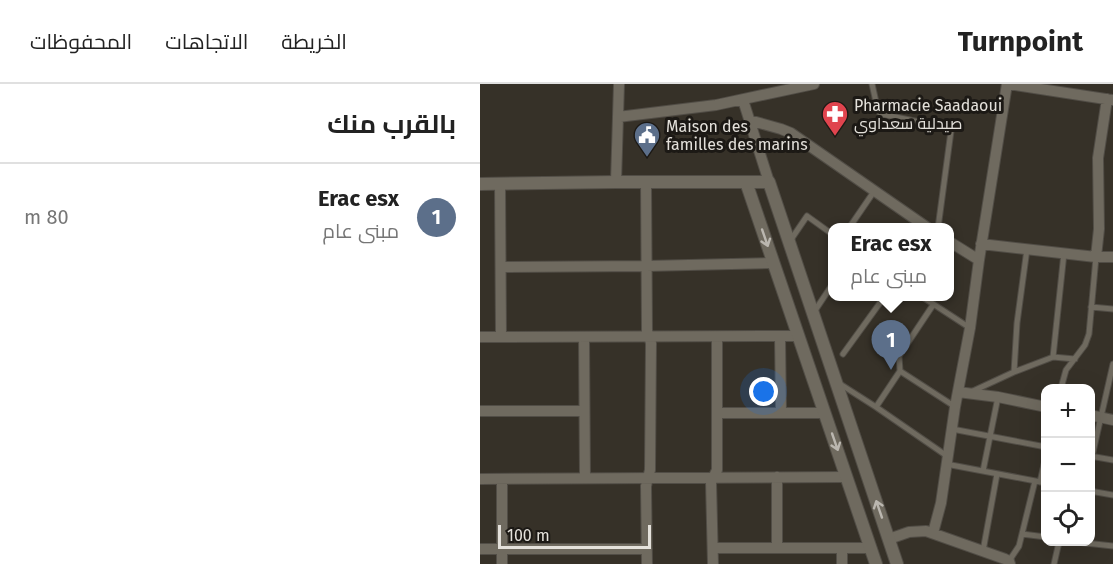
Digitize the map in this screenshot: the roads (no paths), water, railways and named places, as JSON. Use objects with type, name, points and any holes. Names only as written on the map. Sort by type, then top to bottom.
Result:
[{"type":"street","points":[[616,182],[619,84]]},
{"type":"street","points":[[618,117],[742,100],[814,84]]},
{"type":"street","points":[[933,533],[941,503],[956,407],[963,392],[981,244],[1007,84],[1079,89],[1110,100],[1098,159],[1099,229],[1096,257]]},
{"type":"street","points":[[742,100],[897,564]]},
{"type":"street","points":[[749,120],[791,133],[921,223]]},
{"type":"street","points":[[646,182],[646,331],[651,343],[650,470],[646,486],[647,564]]},
{"type":"street","points":[[746,182],[876,564]]},
{"type":"street","points":[[480,184],[769,182]]},
{"type":"street","points":[[500,183],[501,337]]},
{"type":"street","points":[[954,244],[979,260]]},
{"type":"street","points":[[981,244],[1113,257]]},
{"type":"street","points":[[501,267],[773,263]]},
{"type":"street","points":[[780,336],[782,412]]},
{"type":"street","points":[[480,337],[798,336]]},
{"type":"street","points":[[584,337],[585,478]]},
{"type":"street","points":[[713,564],[711,482],[717,470],[717,337]]},
{"type":"street","points":[[963,392],[1041,406]]},
{"type":"street","points":[[480,411],[584,411]]},
{"type":"street","points":[[717,413],[825,413]]},
{"type":"street","points":[[1096,417],[1113,420]]},
{"type":"street","points":[[777,477],[777,548]]},
{"type":"street","points":[[480,479],[846,477]]},
{"type":"street","points":[[502,479],[502,564]]},
{"type":"street","points":[[889,539],[909,532],[933,533],[1010,562]]},
{"type":"street","points":[[712,548],[870,548]]},
{"type":"street","points":[[842,548],[842,564]]},
{"type":"street","points":[[480,549],[647,549]]},
{"type":"lane","points":[[872,84],[878,111],[881,114],[948,128],[951,132],[939,223]]},
{"type":"lane","points":[[852,223],[875,190]]},
{"type":"lane","points":[[789,243],[807,216],[828,231]]},
{"type":"lane","points":[[1014,372],[1017,323],[1027,249]]},
{"type":"lane","points":[[1053,357],[1064,253]]},
{"type":"lane","points":[[1062,384],[1066,370],[1085,345],[1089,334],[1096,257]]},
{"type":"lane","points":[[813,314],[828,291]]},
{"type":"lane","points":[[843,354],[879,301]]},
{"type":"lane","points":[[927,301],[970,328]]},
{"type":"lane","points":[[876,407],[900,371],[899,356],[933,305]]},
{"type":"lane","points":[[1091,307],[1113,309]]},
{"type":"lane","points":[[963,392],[1053,357],[1075,359]]},
{"type":"lane","points":[[1095,438],[1096,417],[1113,364]]},
{"type":"lane","points":[[900,371],[956,407]]},
{"type":"lane","points":[[836,382],[876,407],[947,460],[983,471],[1040,482],[1019,546],[1010,562]]},
{"type":"lane","points":[[983,471],[998,397]]},
{"type":"lane","points":[[952,429],[1041,446]]},
{"type":"lane","points":[[1095,456],[1113,460]]},
{"type":"lane","points":[[983,551],[997,474]]},
{"type":"lane","points":[[1095,492],[1113,495]]},
{"type":"lane","points":[[1022,534],[1041,536]]},
{"type":"lane","points":[[1095,544],[1113,546]]},
{"type":"lane","points":[[1054,564],[1058,546]]},
{"type":"place","name":"Pharmacie Saadaoui صيدلية سعداوي","points":[[835,137]]},
{"type":"place","name":"Maison des familles des marins","points":[[647,158]]},
{"type":"place","name":"Erac esx","points":[[891,370]]}]
